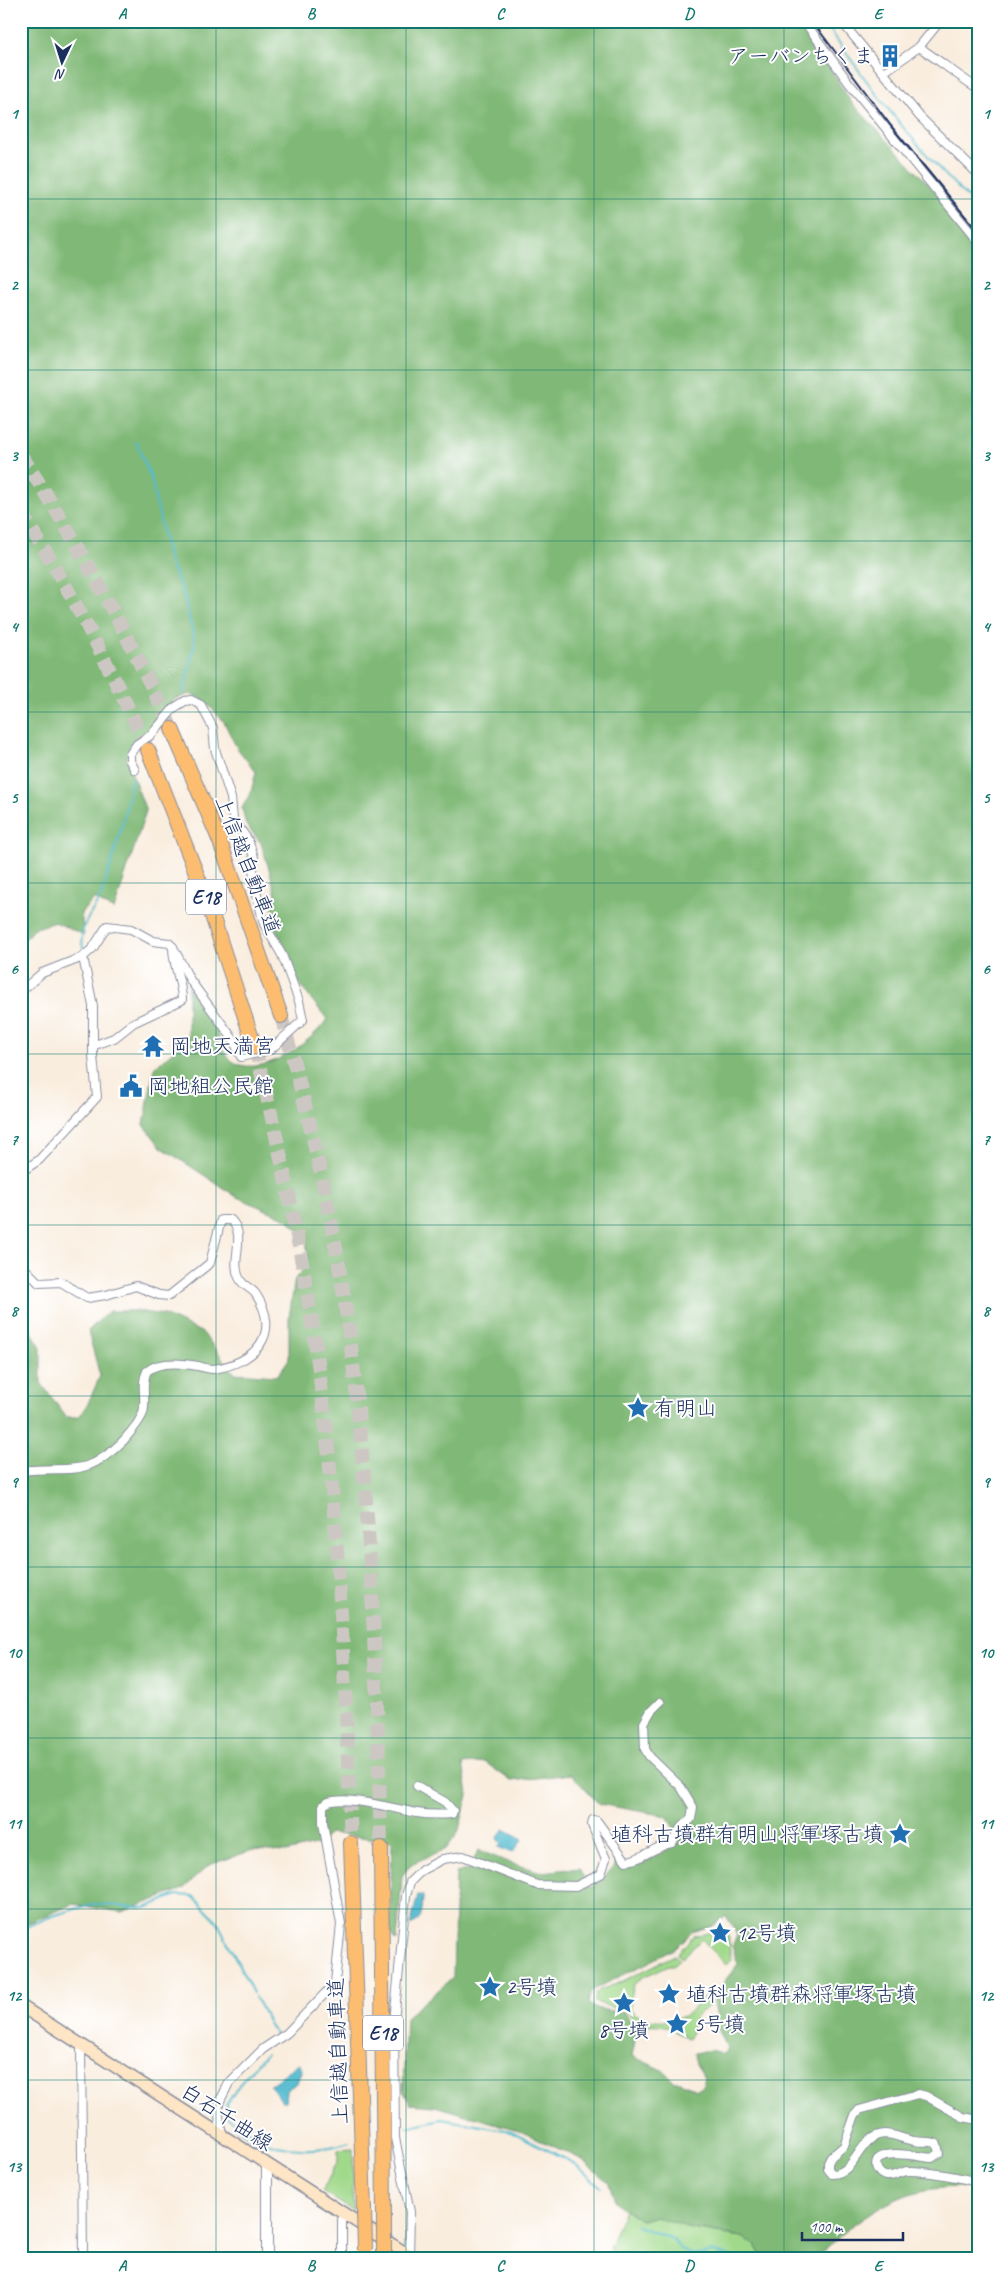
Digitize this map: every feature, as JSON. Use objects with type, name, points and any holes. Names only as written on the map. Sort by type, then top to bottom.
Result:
[{"type":"highway","name":"上信越自動車道","points":[[172,729],[219,839],[281,1016]]},
{"type":"highway","name":"E18","points":[[148,750],[208,903],[255,1048]]},
{"type":"highway","name":"上信越自動車道","points":[[351,1843],[365,2254]]},
{"type":"highway","name":"上信越自動車道","points":[[381,1848],[384,2258]]},
{"type":"main road","name":"白石千曲線","points":[[21,2006],[410,2257]]},
{"type":"street","points":[[804,21],[849,83],[979,243]]},
{"type":"street","points":[[841,21],[925,123],[979,175]]},
{"type":"street","points":[[884,72],[919,47],[940,21]]},
{"type":"street","points":[[919,47],[953,70],[957,76],[979,89]]},
{"type":"street","points":[[21,991],[42,974],[83,957],[92,948],[103,929],[107,926],[131,929],[153,941],[168,943],[173,947],[190,980],[233,1039],[241,1057],[270,1050],[301,1024],[303,1013],[282,955],[264,924],[256,891],[253,869],[254,857],[248,840],[233,819],[231,798],[215,749],[213,728],[202,705],[191,700],[185,701],[174,708],[151,736],[137,744],[130,754],[130,762],[134,770]]},
{"type":"street","points":[[94,1045],[114,1038],[133,1023],[182,1000],[182,989],[173,958],[173,947]]},
{"type":"street","points":[[21,1172],[39,1160],[94,1103],[97,1093],[93,1056],[93,1006],[83,957]]},
{"type":"street","points":[[21,1265],[39,1283],[61,1282],[88,1298],[136,1286],[160,1295],[169,1296],[207,1267],[214,1256],[221,1220],[231,1220],[235,1224],[239,1237],[237,1274],[245,1286],[254,1292],[265,1315],[267,1328],[263,1342],[253,1353],[235,1362],[212,1369],[185,1364],[152,1366],[144,1376],[143,1412],[140,1420],[127,1436],[103,1459],[80,1469],[44,1468],[21,1471]]},
{"type":"street","points":[[410,2257],[410,2212],[395,2138],[394,2022],[406,1896],[410,1882],[422,1870],[443,1859],[463,1856],[537,1885],[582,1885],[601,1874],[606,1859],[592,1825],[593,1820],[597,1821],[626,1861],[631,1861],[659,1845],[672,1843],[680,1829],[691,1819],[693,1807],[681,1787],[649,1756],[645,1749],[644,1723],[651,1711],[660,1702]]},
{"type":"street","points":[[222,2136],[218,2110],[220,2101],[230,2083],[263,2049],[287,2033],[335,1983],[341,1924],[324,1823],[323,1806],[330,1801],[344,1801],[417,1813],[452,1814],[453,1810],[445,1802],[416,1786]]},
{"type":"street","points":[[82,2046],[83,2258]]},
{"type":"street","points":[[979,2120],[963,2116],[926,2096],[918,2094],[864,2107],[855,2115],[844,2146],[831,2156],[828,2169],[832,2174],[839,2174],[845,2170],[872,2137],[885,2134],[916,2142],[932,2141],[937,2144],[939,2153],[932,2158],[888,2154],[881,2156],[876,2162],[876,2168],[880,2174],[886,2176],[913,2172],[979,2183]]},
{"type":"street","points":[[267,2166],[267,2258]]},
{"type":"street","points":[[342,2213],[342,2258]]},
{"type":"green space","points":[[21,21],[800,21],[851,102],[934,190],[979,262],[979,2186],[921,2191],[893,2201],[851,2227],[816,2258],[762,2258],[755,2245],[742,2237],[692,2229],[656,2216],[642,2220],[624,2210],[616,2202],[608,2182],[581,2159],[518,2130],[435,2106],[410,2104],[403,2090],[406,2017],[453,1978],[456,1873],[470,1869],[478,1850],[513,1864],[542,1872],[579,1868],[589,1888],[604,1878],[617,1862],[641,1865],[681,1841],[667,1816],[599,1804],[571,1774],[511,1781],[485,1762],[463,1764],[468,1795],[458,1833],[446,1849],[411,1864],[402,1876],[397,1941],[390,1933],[392,1841],[330,1833],[319,1844],[286,1852],[253,1850],[209,1865],[183,1889],[122,1912],[73,1904],[21,1926],[21,1319],[24,1319],[41,1347],[41,1383],[66,1417],[77,1417],[86,1408],[100,1376],[88,1331],[109,1311],[136,1311],[164,1315],[203,1333],[234,1373],[277,1376],[289,1359],[289,1317],[295,1279],[301,1273],[308,1257],[306,1237],[287,1219],[237,1197],[161,1147],[144,1125],[154,1068],[188,1038],[188,986],[214,1025],[225,1054],[238,1064],[251,1066],[266,1064],[281,1058],[309,1039],[327,1019],[300,985],[293,964],[275,927],[273,908],[276,895],[269,869],[261,843],[246,825],[242,808],[251,792],[256,772],[237,748],[224,722],[204,700],[190,694],[175,699],[152,730],[131,744],[126,758],[146,811],[114,910],[94,899],[81,913],[84,935],[55,922],[33,929],[21,944]],"holes":[[[726,1916],[737,1936],[732,1946],[738,1964],[712,1997],[717,2016],[715,2022],[727,2048],[724,2054],[710,2050],[694,2053],[696,2064],[705,2078],[703,2085],[696,2089],[680,2082],[674,2082],[664,2071],[632,2056],[637,2030],[625,2013],[594,2008],[588,2003],[591,1991],[675,1949],[692,1932],[714,1925]]]},
{"type":"green space","points":[[720,1927],[728,1933],[729,1937],[732,1959],[726,1965],[702,1939],[682,1958],[677,1954],[693,1936],[714,1932]]},
{"type":"green space","points":[[675,1955],[680,1960],[675,1965],[669,1965],[643,1977],[633,1985],[630,2008],[640,2017],[648,2019],[680,2018],[689,2013],[700,2000],[709,1996],[710,2005],[696,2015],[689,2038],[687,2039],[675,2030],[665,2026],[639,2025],[627,2012],[595,2002],[596,1993],[600,1990],[619,1983]]},
{"type":"green space","points":[[353,2149],[353,2211],[322,2191],[338,2161],[338,2150]]},
{"type":"green space","points":[[624,2210],[642,2220],[656,2216],[692,2229],[742,2237],[755,2245],[762,2258],[605,2258],[613,2251],[609,2249]]},
{"type":"water","points":[[504,1829],[523,1839],[513,1853],[498,1847],[501,1843],[497,1839]]},
{"type":"water","points":[[418,1895],[423,1896],[421,1914],[410,1926]]},
{"type":"water","points":[[299,2063],[302,2068],[297,2083],[286,2090],[285,2101],[282,2101],[270,2085]]},
{"type":"waterway","points":[[824,21],[896,119],[936,166],[979,208]]},
{"type":"waterway","points":[[136,442],[151,478],[169,561],[183,592],[195,642],[183,693]]},
{"type":"waterway","points":[[84,951],[82,933],[104,887],[123,820],[132,778]]},
{"type":"waterway","points":[[21,1929],[52,1916],[92,1904],[145,1908],[176,1895],[193,1896],[218,1923],[253,1993]]},
{"type":"waterway","points":[[255,1997],[276,2036]]},
{"type":"waterway","points":[[255,2136],[228,2117],[226,2105],[243,2079],[266,2054]]},
{"type":"waterway","points":[[407,2127],[441,2119],[511,2131],[575,2164],[601,2187]]},
{"type":"waterway","points":[[236,2128],[262,2141],[276,2146],[291,2148],[321,2148],[349,2142]]},
{"type":"waterway","points":[[637,2226],[673,2239],[680,2249],[691,2254],[702,2255],[710,2252],[736,2258]]},
{"type":"tunnel","points":[[21,455],[63,522],[101,589],[138,658],[172,729]]},
{"type":"tunnel","points":[[21,513],[57,570],[104,659],[148,750]]},
{"type":"tunnel","points":[[281,1016],[313,1139],[331,1222],[351,1347],[364,1472],[372,1597],[381,1848]]},
{"type":"tunnel","points":[[255,1048],[297,1235],[316,1348],[324,1410],[340,1595],[351,1843]]},
{"type":"railway","points":[[812,21],[891,126],[979,233]]},
{"type":"place","name":"アーバンちくま","points":[[890,56]]},
{"type":"place","name":"岡地天満宮","points":[[153,1046]]},
{"type":"place","name":"岡地組公民館","points":[[131,1086]]},
{"type":"place","name":"有明山","points":[[638,1408]]},
{"type":"place","name":"埴科古墳群有明山将軍塚古墳","points":[[900,1834]]},
{"type":"place","name":"12号墳","points":[[720,1933]]},
{"type":"place","name":"2号墳","points":[[490,1987]]},
{"type":"place","name":"埴科古墳群森将軍塚古墳","points":[[669,1994]]},
{"type":"place","name":"8号墳","points":[[624,2003]]},
{"type":"place","name":"5号墳","points":[[677,2024]]}]
